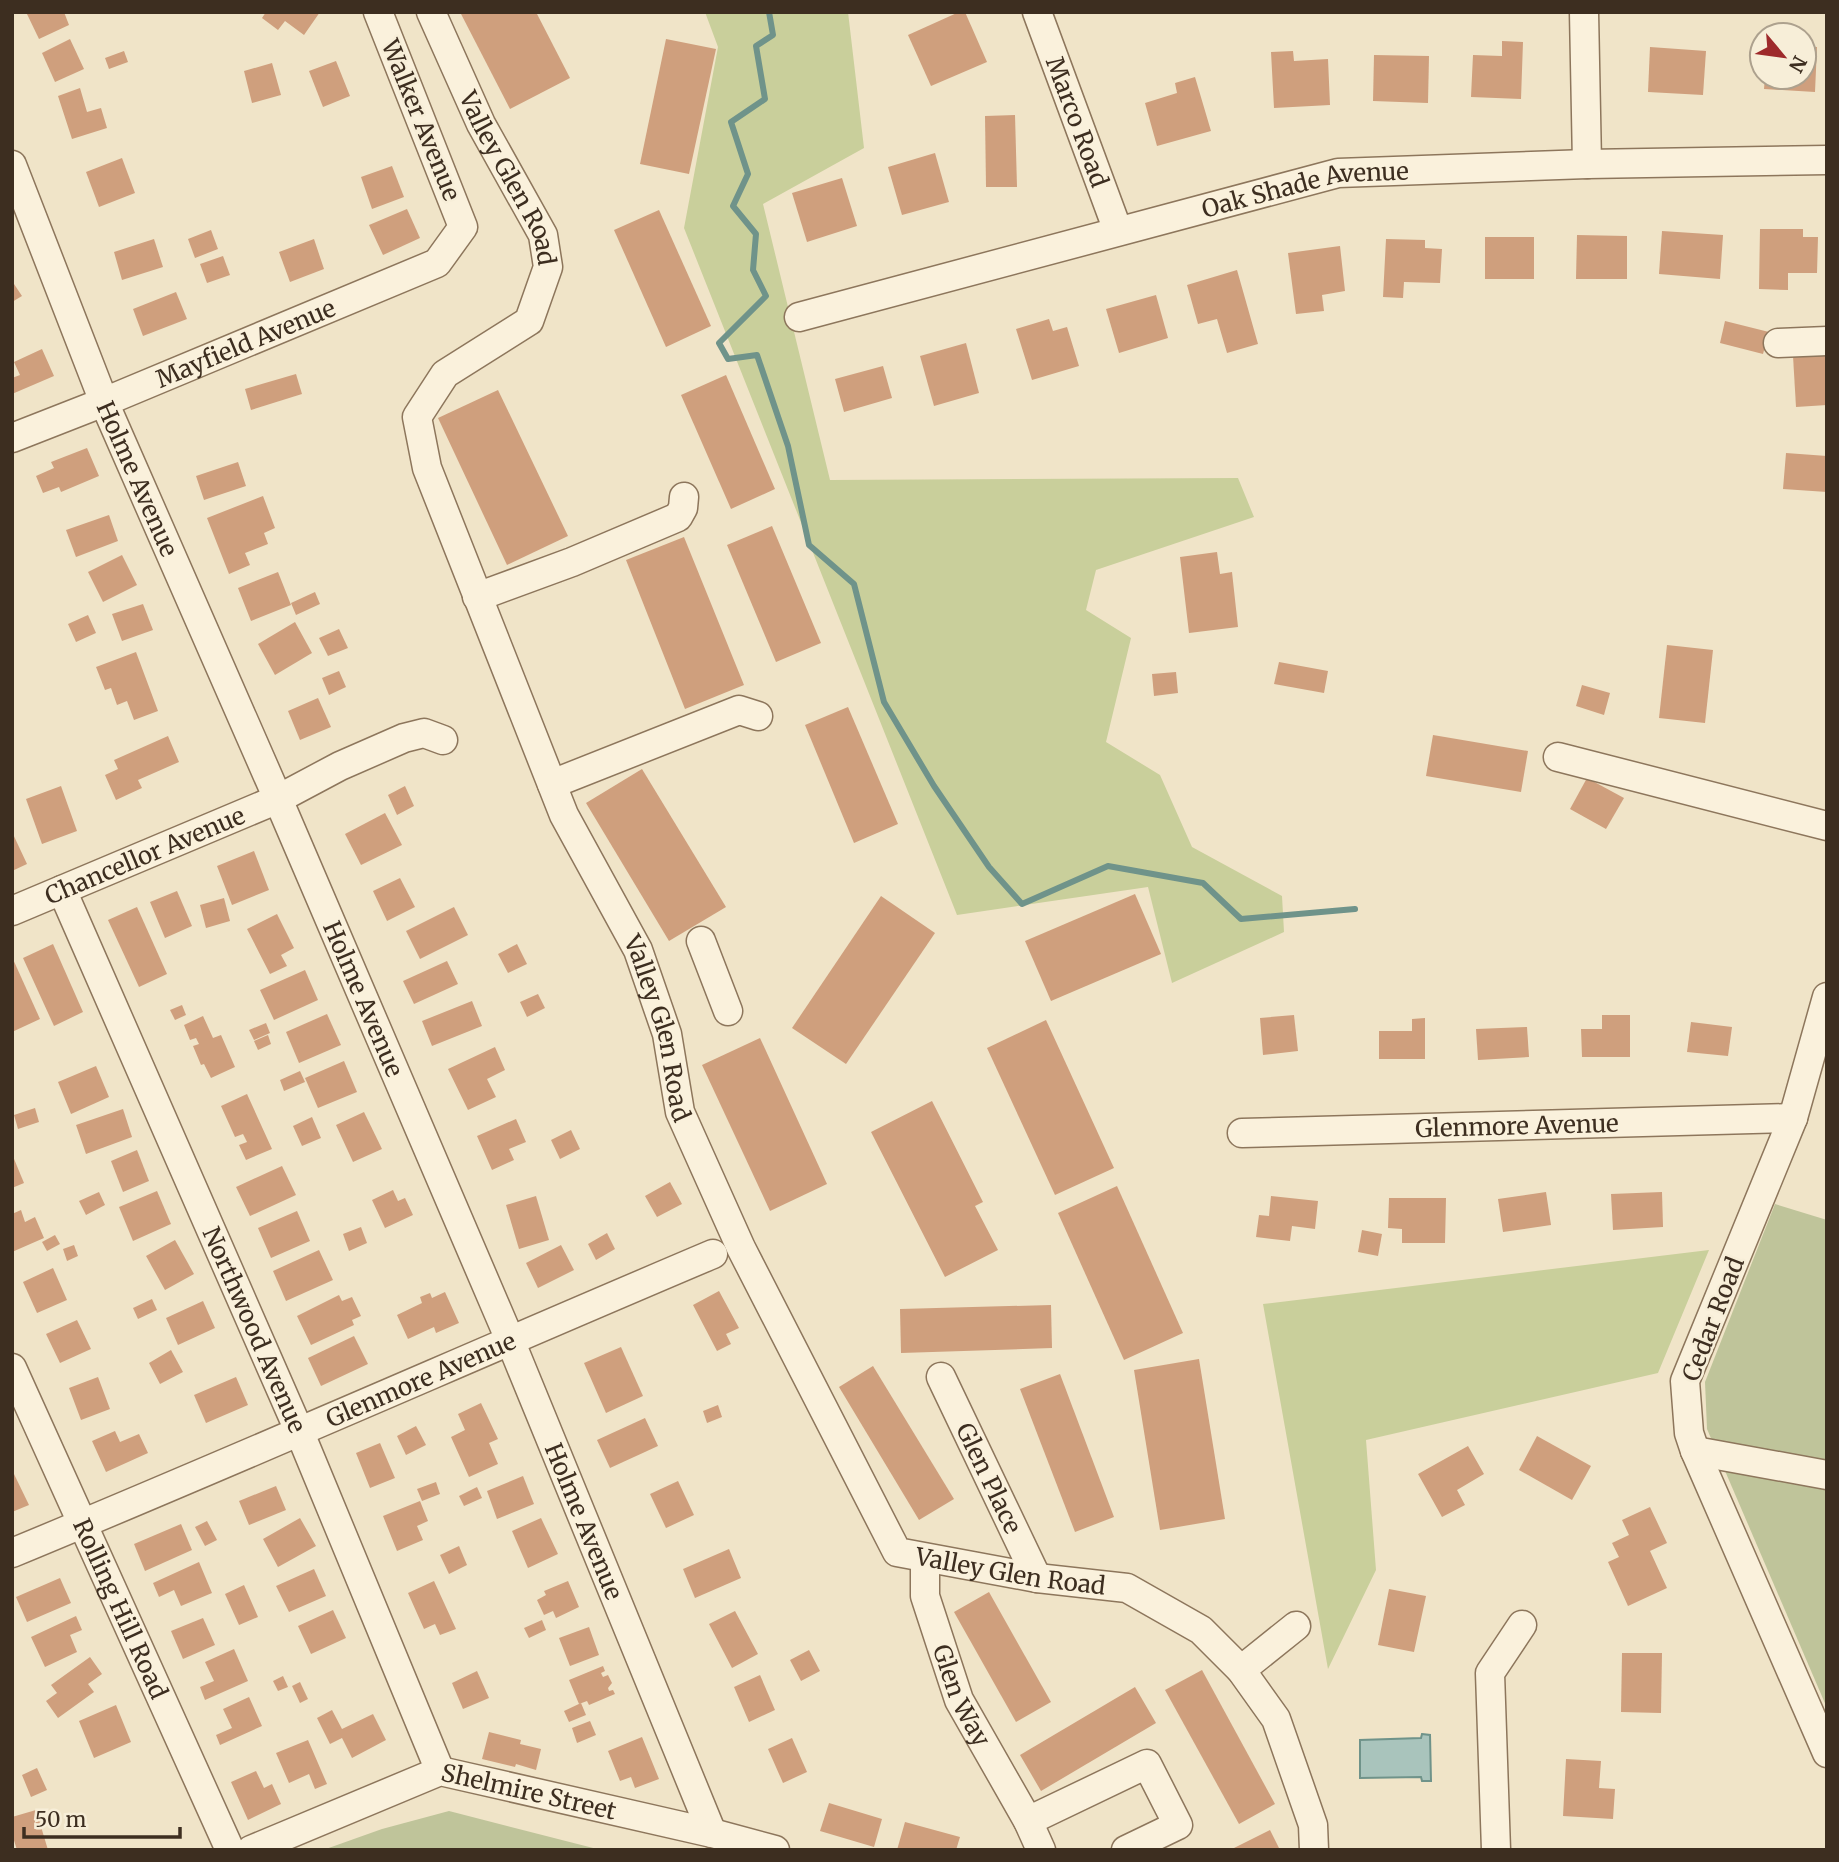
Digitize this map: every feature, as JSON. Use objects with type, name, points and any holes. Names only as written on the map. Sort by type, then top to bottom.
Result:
[{"type":"street","name":"Walker Avenue","points":[[378,12],[463,227]]},
{"type":"street","name":"Valley Glen Road","points":[[431,12],[481,124],[543,235],[548,267],[529,321],[444,374],[417,417],[427,468],[564,814],[638,950],[667,1034],[680,1112],[741,1248],[897,1552],[1037,1578],[1127,1588],[1201,1630],[1241,1671],[1276,1719],[1312,1825],[1314,1850]]},
{"type":"street","name":"Marco Road","points":[[1037,12],[1118,231]]},
{"type":"street","points":[[1584,12],[1587,164]]},
{"type":"street","name":"Oak Shade Avenue","points":[[799,317],[1338,173],[1827,159]]},
{"type":"street","name":"Holme Avenue","points":[[12,165],[104,402],[510,1340],[712,1833]]},
{"type":"street","name":"Mayfield Avenue","points":[[12,438],[437,263],[463,227]]},
{"type":"street","points":[[1777,343],[1827,341]]},
{"type":"street","points":[[477,597],[572,562],[678,517],[683,508],[684,497]]},
{"type":"street","points":[[552,784],[739,710],[758,716]]},
{"type":"street","name":"Chancellor Avenue","points":[[12,911],[278,799],[340,766],[404,738],[425,733],[443,740]]},
{"type":"street","points":[[1558,757],[1827,826]]},
{"type":"street","name":"Northwood Avenue","points":[[62,890],[300,1433],[440,1771]]},
{"type":"street","points":[[701,941],[728,1011]]},
{"type":"street","name":"Cedar Road","points":[[1825,1744],[1695,1451],[1689,1433],[1685,1381],[1793,1118],[1827,998]]},
{"type":"street","name":"Glenmore Avenue","points":[[1242,1133],[1793,1118]]},
{"type":"street","name":"Glenmore Avenue","points":[[12,1553],[300,1433],[713,1254]]},
{"type":"street","name":"Rolling Hill Road","points":[[12,1368],[230,1850]]},
{"type":"street","name":"Glen Place","points":[[941,1377],[1037,1578]]},
{"type":"street","points":[[1695,1451],[1827,1475]]},
{"type":"street","name":"Glen Way","points":[[925,1558],[925,1596],[959,1700],[1028,1821],[1041,1850]]},
{"type":"street","points":[[1496,1850],[1490,1674],[1522,1625]]},
{"type":"street","points":[[1241,1671],[1296,1626]]},
{"type":"street","points":[[1028,1821],[1147,1764],[1178,1825],[1126,1850]]},
{"type":"street","name":"Shelmire Street","points":[[251,1850],[440,1771],[775,1850]]},
{"type":"green space","points":[[705,12],[848,12],[864,148],[763,204],[830,480],[1238,478],[1254,517],[1096,570],[1086,610],[1131,638],[1106,742],[1160,775],[1192,847],[1282,896],[1284,932],[1172,983],[1148,887],[957,915],[684,228],[718,47]]},
{"type":"green space","points":[[1775,1204],[1827,1220],[1827,1708],[1707,1429],[1705,1382]]},
{"type":"green space","points":[[1709,1250],[1658,1373],[1366,1440],[1376,1570],[1328,1669],[1263,1304]]},
{"type":"green space","points":[[449,1811],[601,1850],[323,1850],[382,1829]]},
{"type":"water","points":[[1422,1734],[1430,1735],[1431,1781],[1422,1781],[1421,1777],[1360,1778],[1360,1740],[1421,1738]]},
{"type":"building","points":[[26,12],[64,12],[69,25],[39,39]]},
{"type":"building","points":[[266,12],[320,12],[304,35],[285,21],[278,30],[262,18]]},
{"type":"building","points":[[460,12],[536,12],[570,78],[510,109]]},
{"type":"building","points":[[959,12],[965,12],[987,62],[931,86],[908,35]]},
{"type":"building","points":[[70,39],[84,69],[55,82],[42,53]]},
{"type":"building","points":[[666,39],[716,49],[689,174],[640,164]]},
{"type":"building","points":[[1502,41],[1523,42],[1521,99],[1471,97],[1473,55],[1502,56]]},
{"type":"building","points":[[1650,47],[1706,51],[1703,95],[1648,92]]},
{"type":"building","points":[[124,51],[128,62],[109,69],[105,58]]},
{"type":"building","points":[[1293,51],[1294,61],[1328,59],[1330,105],[1274,108],[1271,52]]},
{"type":"building","points":[[1374,55],[1429,56],[1428,103],[1373,101]]},
{"type":"building","points":[[336,61],[350,96],[323,107],[309,71]]},
{"type":"building","points":[[272,63],[281,95],[252,103],[244,71]]},
{"type":"building","points":[[1195,77],[1211,131],[1157,146],[1145,103],[1177,93],[1175,83]]},
{"type":"building","points":[[80,88],[87,112],[101,108],[107,128],[72,139],[58,96]]},
{"type":"building","points":[[1015,115],[1017,187],[986,187],[985,116]]},
{"type":"building","points":[[935,153],[949,202],[902,215],[888,167]]},
{"type":"building","points":[[122,158],[135,193],[99,207],[86,172]]},
{"type":"building","points":[[392,166],[404,197],[372,209],[361,177]]},
{"type":"building","points":[[842,178],[857,226],[807,242],[792,193]]},
{"type":"building","points":[[407,209],[420,238],[383,255],[369,225]]},
{"type":"building","points":[[659,210],[711,326],[666,347],[614,230]]},
{"type":"building","points":[[1760,229],[1803,229],[1803,237],[1818,237],[1817,273],[1788,273],[1788,290],[1759,289]]},
{"type":"building","points":[[211,230],[218,249],[195,258],[188,239]]},
{"type":"building","points":[[1662,231],[1723,235],[1720,279],[1659,274]]},
{"type":"building","points":[[1577,235],[1627,236],[1627,279],[1576,279]]},
{"type":"building","points":[[1485,237],[1534,237],[1534,279],[1485,279]]},
{"type":"building","points":[[154,239],[163,267],[122,280],[114,252]]},
{"type":"building","points":[[314,239],[324,269],[290,282],[279,252]]},
{"type":"building","points":[[1386,239],[1425,240],[1425,248],[1442,249],[1440,283],[1404,282],[1403,298],[1383,297]]},
{"type":"building","points":[[1340,246],[1345,291],[1322,295],[1324,311],[1296,314],[1288,253]]},
{"type":"building","points":[[223,256],[230,275],[207,283],[200,264]]},
{"type":"building","points":[[1237,270],[1258,344],[1227,353],[1217,319],[1198,324],[1187,285]]},
{"type":"building","points":[[12,281],[22,296],[12,302]]},
{"type":"building","points":[[176,292],[187,319],[143,336],[133,309]]},
{"type":"building","points":[[1156,295],[1168,338],[1119,353],[1106,309]]},
{"type":"building","points":[[1049,319],[1053,331],[1067,327],[1079,366],[1032,380],[1016,329]]},
{"type":"building","points":[[1725,321],[1769,332],[1763,354],[1720,343]]},
{"type":"building","points":[[966,343],[979,393],[934,406],[920,356]]},
{"type":"building","points":[[42,349],[54,376],[12,394],[12,378],[20,375],[14,362]]},
{"type":"building","points":[[1827,354],[1827,405],[1796,407],[1793,356]]},
{"type":"building","points":[[883,366],[892,398],[844,412],[835,379]]},
{"type":"building","points":[[296,374],[302,394],[251,410],[245,389]]},
{"type":"building","points":[[726,375],[775,489],[731,509],[681,395]]},
{"type":"building","points":[[498,390],[568,536],[507,565],[438,418]]},
{"type":"building","points":[[87,448],[99,476],[61,492],[59,487],[43,493],[36,476],[54,468],[51,462]]},
{"type":"building","points":[[1786,453],[1827,456],[1827,492],[1783,489]]},
{"type":"building","points":[[238,462],[246,486],[204,500],[196,476]]},
{"type":"building","points":[[263,496],[275,528],[264,533],[268,544],[245,553],[250,565],[229,574],[207,518]]},
{"type":"building","points":[[109,515],[118,541],[76,557],[66,530]]},
{"type":"building","points":[[772,526],[821,643],[776,662],[727,545]]},
{"type":"building","points":[[684,537],[744,685],[685,709],[626,560]]},
{"type":"building","points":[[1217,552],[1220,574],[1232,572],[1238,627],[1189,633],[1180,557]]},
{"type":"building","points":[[122,555],[137,585],[103,602],[88,572]]},
{"type":"building","points":[[278,572],[291,605],[251,621],[238,588]]},
{"type":"building","points":[[315,592],[320,604],[296,615],[291,603]]},
{"type":"building","points":[[143,604],[153,630],[122,641],[112,614]]},
{"type":"building","points":[[88,615],[96,633],[76,642],[68,624]]},
{"type":"building","points":[[295,622],[312,653],[275,675],[258,644]]},
{"type":"building","points":[[339,629],[348,648],[328,656],[319,638]]},
{"type":"building","points":[[1667,645],[1713,650],[1705,723],[1659,718]]},
{"type":"building","points":[[136,652],[158,711],[134,720],[127,701],[117,705],[111,688],[105,690],[96,667]]},
{"type":"building","points":[[1279,662],[1328,671],[1324,693],[1274,684]]},
{"type":"building","points":[[339,671],[346,687],[329,695],[322,678]]},
{"type":"building","points":[[1176,672],[1178,693],[1154,696],[1152,674]]},
{"type":"building","points":[[1582,685],[1610,693],[1604,715],[1576,706]]},
{"type":"building","points":[[318,698],[331,727],[300,740],[288,711]]},
{"type":"building","points":[[848,707],[898,824],[854,843],[805,725]]},
{"type":"building","points":[[1433,735],[1528,751],[1521,792],[1426,776]]},
{"type":"building","points":[[168,736],[179,762],[138,780],[142,788],[116,800],[105,775],[118,769],[114,760]]},
{"type":"building","points":[[642,769],[726,907],[669,941],[586,803]]},
{"type":"building","points":[[1587,778],[1624,798],[1606,829],[1570,809]]},
{"type":"building","points":[[61,786],[77,831],[42,844],[26,799]]},
{"type":"building","points":[[405,786],[414,806],[397,815],[388,795]]},
{"type":"building","points":[[385,813],[402,845],[361,865],[345,834]]},
{"type":"building","points":[[12,832],[27,864],[12,871]]},
{"type":"building","points":[[254,851],[269,890],[232,905],[217,866]]},
{"type":"building","points":[[400,878],[415,907],[387,921],[373,891]]},
{"type":"building","points":[[177,891],[192,926],[165,938],[150,902]]},
{"type":"building","points":[[1135,894],[1161,954],[1051,1001],[1025,941]]},
{"type":"building","points":[[881,896],[935,933],[846,1064],[792,1028]]},
{"type":"building","points":[[224,898],[230,921],[206,928],[200,905]]},
{"type":"building","points":[[137,907],[167,974],[139,987],[108,920]]},
{"type":"building","points":[[454,907],[468,935],[420,959],[406,931]]},
{"type":"building","points":[[277,914],[294,948],[281,955],[287,966],[270,974],[247,929]]},
{"type":"building","points":[[53,944],[83,1012],[54,1026],[23,958]]},
{"type":"building","points":[[517,944],[527,964],[508,973],[498,954]]},
{"type":"building","points":[[12,957],[40,1019],[12,1032]]},
{"type":"building","points":[[447,961],[458,984],[414,1004],[403,981]]},
{"type":"building","points":[[305,970],[318,1000],[274,1020],[260,990]]},
{"type":"building","points":[[538,994],[545,1008],[527,1017],[520,1002]]},
{"type":"building","points":[[472,1001],[482,1026],[432,1046],[422,1021]]},
{"type":"building","points":[[182,1005],[186,1015],[175,1020],[170,1010]]},
{"type":"building","points":[[327,1014],[341,1045],[299,1063],[286,1032]]},
{"type":"building","points":[[1294,1015],[1298,1051],[1263,1055],[1260,1018]]},
{"type":"building","points":[[1602,1015],[1630,1015],[1630,1057],[1582,1057],[1581,1029],[1602,1029]]},
{"type":"building","points":[[203,1016],[213,1038],[221,1035],[235,1067],[211,1078],[204,1064],[201,1065],[193,1046],[199,1044],[196,1038],[190,1040],[184,1025]]},
{"type":"building","points":[[1425,1018],[1425,1059],[1379,1059],[1379,1031],[1412,1031],[1412,1019]]},
{"type":"building","points":[[1046,1020],[1114,1168],[1055,1195],[987,1048]]},
{"type":"building","points":[[1691,1022],[1732,1027],[1728,1056],[1687,1052]]},
{"type":"building","points":[[266,1023],[270,1033],[254,1040],[249,1030]]},
{"type":"building","points":[[1527,1027],[1529,1057],[1478,1060],[1476,1029]]},
{"type":"building","points":[[268,1035],[271,1044],[258,1050],[254,1041]]},
{"type":"building","points":[[760,1038],[827,1184],[770,1211],[702,1065]]},
{"type":"building","points":[[495,1047],[505,1070],[487,1079],[496,1097],[468,1110],[448,1069]]},
{"type":"building","points":[[344,1061],[357,1092],[318,1108],[305,1078]]},
{"type":"building","points":[[96,1066],[109,1097],[71,1114],[58,1082]]},
{"type":"building","points":[[300,1071],[305,1082],[284,1091],[280,1080]]},
{"type":"building","points":[[247,1094],[272,1149],[246,1160],[239,1145],[247,1142],[243,1134],[235,1137],[221,1106]]},
{"type":"building","points":[[932,1101],[983,1202],[975,1206],[998,1250],[945,1277],[871,1132]]},
{"type":"building","points":[[35,1108],[39,1122],[18,1129],[14,1115]]},
{"type":"building","points":[[123,1109],[132,1137],[86,1154],[76,1125]]},
{"type":"building","points":[[364,1112],[382,1149],[353,1162],[336,1125]]},
{"type":"building","points":[[312,1117],[321,1138],[302,1146],[293,1126]]},
{"type":"building","points":[[516,1119],[526,1142],[509,1149],[514,1160],[492,1170],[477,1136]]},
{"type":"building","points":[[571,1130],[580,1149],[560,1159],[551,1140]]},
{"type":"building","points":[[137,1150],[149,1181],[123,1192],[111,1161]]},
{"type":"building","points":[[12,1154],[24,1183],[12,1188]]},
{"type":"building","points":[[282,1166],[296,1195],[250,1216],[236,1187]]},
{"type":"building","points":[[670,1182],[682,1204],[657,1217],[645,1196]]},
{"type":"building","points":[[1117,1186],[1183,1333],[1124,1360],[1058,1213]]},
{"type":"building","points":[[393,1190],[398,1201],[405,1198],[413,1215],[385,1228],[372,1200]]},
{"type":"building","points":[[157,1191],[171,1224],[133,1241],[119,1207]]},
{"type":"building","points":[[99,1192],[105,1205],[86,1215],[79,1201]]},
{"type":"building","points":[[1546,1192],[1551,1225],[1503,1232],[1498,1199]]},
{"type":"building","points":[[1662,1192],[1663,1227],[1613,1230],[1611,1194]]},
{"type":"building","points":[[536,1196],[549,1240],[519,1249],[506,1205]]},
{"type":"building","points":[[1271,1196],[1318,1201],[1315,1229],[1292,1226],[1290,1241],[1256,1237],[1259,1215],[1269,1216]]},
{"type":"building","points":[[1389,1198],[1446,1198],[1445,1243],[1402,1243],[1402,1229],[1388,1228]]},
{"type":"building","points":[[21,1210],[25,1222],[35,1217],[44,1238],[12,1252],[12,1214]]},
{"type":"building","points":[[297,1211],[310,1241],[271,1258],[258,1228]]},
{"type":"building","points":[[361,1227],[367,1243],[349,1251],[343,1234]]},
{"type":"building","points":[[1362,1230],[1382,1234],[1378,1256],[1358,1252]]},
{"type":"building","points":[[607,1233],[615,1249],[596,1260],[588,1244]]},
{"type":"building","points":[[55,1235],[60,1244],[47,1251],[42,1242]]},
{"type":"building","points":[[175,1240],[194,1274],[165,1290],[146,1256]]},
{"type":"building","points":[[74,1245],[78,1256],[67,1261],[63,1249]]},
{"type":"building","points":[[561,1245],[574,1270],[538,1288],[526,1263]]},
{"type":"building","points":[[319,1250],[333,1280],[286,1301],[273,1271]]},
{"type":"building","points":[[53,1268],[67,1300],[37,1313],[23,1282]]},
{"type":"building","points":[[719,1291],[739,1328],[726,1334],[731,1344],[717,1351],[693,1305]]},
{"type":"building","points":[[445,1292],[459,1323],[436,1333],[434,1327],[408,1339],[397,1315],[422,1303],[420,1297],[430,1293],[432,1298]]},
{"type":"building","points":[[339,1295],[342,1301],[352,1297],[361,1316],[352,1320],[354,1325],[311,1345],[297,1316]]},
{"type":"building","points":[[152,1299],[157,1310],[138,1319],[133,1308]]},
{"type":"building","points":[[203,1301],[215,1328],[178,1345],[166,1318]]},
{"type":"building","points":[[1051,1305],[1052,1348],[901,1353],[900,1309]]},
{"type":"building","points":[[77,1320],[91,1349],[60,1363],[46,1334]]},
{"type":"building","points":[[354,1336],[368,1364],[321,1386],[308,1358]]},
{"type":"building","points":[[621,1347],[643,1396],[606,1413],[584,1363]]},
{"type":"building","points":[[171,1350],[183,1372],[160,1384],[149,1363]]},
{"type":"building","points":[[1199,1359],[1225,1519],[1160,1530],[1134,1370]]},
{"type":"building","points":[[873,1366],[954,1499],[919,1520],[839,1387]]},
{"type":"building","points":[[1060,1374],[1114,1517],[1075,1532],[1020,1389]]},
{"type":"building","points":[[98,1377],[110,1409],[81,1420],[69,1388]]},
{"type":"building","points":[[236,1377],[248,1405],[206,1423],[194,1395]]},
{"type":"building","points":[[481,1403],[498,1439],[489,1443],[498,1464],[469,1477],[451,1437],[465,1430],[458,1414]]},
{"type":"building","points":[[718,1405],[722,1417],[707,1423],[703,1411]]},
{"type":"building","points":[[645,1418],[658,1446],[610,1468],[597,1440]]},
{"type":"building","points":[[416,1426],[426,1445],[406,1455],[397,1436]]},
{"type":"building","points":[[115,1431],[120,1442],[139,1434],[148,1453],[106,1472],[92,1441]]},
{"type":"building","points":[[1537,1436],[1591,1466],[1572,1500],[1519,1470]]},
{"type":"building","points":[[380,1443],[395,1478],[370,1488],[356,1453]]},
{"type":"building","points":[[1468,1446],[1484,1474],[1457,1490],[1465,1505],[1442,1517],[1418,1474]]},
{"type":"building","points":[[14,1474],[29,1505],[12,1512],[12,1475]]},
{"type":"building","points":[[523,1476],[534,1504],[497,1519],[487,1491]]},
{"type":"building","points":[[678,1481],[694,1515],[666,1528],[650,1494]]},
{"type":"building","points":[[436,1482],[440,1494],[422,1501],[417,1489]]},
{"type":"building","points":[[276,1486],[286,1510],[249,1525],[239,1501]]},
{"type":"building","points":[[477,1487],[482,1498],[464,1506],[459,1496]]},
{"type":"building","points":[[420,1501],[428,1521],[417,1526],[423,1540],[397,1551],[383,1516]]},
{"type":"building","points":[[1650,1507],[1667,1543],[1650,1551],[1667,1588],[1628,1606],[1608,1562],[1619,1557],[1612,1543],[1629,1535],[1622,1520]]},
{"type":"building","points":[[300,1518],[316,1546],[278,1567],[263,1539]]},
{"type":"building","points":[[541,1518],[558,1554],[528,1568],[512,1531]]},
{"type":"building","points":[[207,1521],[217,1540],[205,1546],[195,1527]]},
{"type":"building","points":[[181,1524],[192,1550],[145,1571],[134,1544]]},
{"type":"building","points":[[459,1546],[467,1565],[449,1574],[440,1555]]},
{"type":"building","points":[[729,1549],[741,1578],[695,1598],[683,1569]]},
{"type":"building","points":[[199,1562],[212,1593],[181,1606],[174,1590],[159,1597],[153,1583]]},
{"type":"building","points":[[314,1569],[326,1596],[289,1612],[276,1586]]},
{"type":"building","points":[[60,1578],[71,1603],[27,1622],[16,1597]]},
{"type":"building","points":[[434,1581],[456,1629],[440,1635],[435,1624],[424,1629],[408,1593]]},
{"type":"building","points":[[568,1581],[579,1607],[556,1618],[553,1611],[544,1615],[537,1600],[546,1595],[544,1591]]},
{"type":"building","points":[[244,1585],[258,1617],[239,1625],[225,1594]]},
{"type":"building","points":[[1389,1589],[1426,1596],[1414,1652],[1378,1645]]},
{"type":"building","points":[[989,1592],[1051,1702],[1016,1722],[954,1612]]},
{"type":"building","points":[[333,1610],[346,1638],[311,1654],[298,1626]]},
{"type":"building","points":[[735,1611],[758,1654],[732,1668],[709,1624]]},
{"type":"building","points":[[76,1616],[82,1630],[70,1635],[77,1652],[45,1667],[31,1637]]},
{"type":"building","points":[[203,1618],[215,1645],[183,1659],[171,1631]]},
{"type":"building","points":[[542,1620],[546,1630],[529,1638],[524,1628]]},
{"type":"building","points":[[589,1627],[599,1655],[570,1666],[559,1638]]},
{"type":"building","points":[[234,1649],[248,1681],[205,1700],[200,1687],[214,1681],[205,1662]]},
{"type":"building","points":[[809,1650],[820,1671],[801,1681],[790,1660]]},
{"type":"building","points":[[1622,1653],[1662,1653],[1661,1713],[1621,1712]]},
{"type":"building","points":[[90,1657],[102,1674],[88,1684],[94,1692],[58,1718],[46,1701],[57,1693],[51,1685]]},
{"type":"building","points":[[603,1666],[605,1671],[601,1673],[603,1677],[608,1675],[612,1683],[609,1691],[613,1690],[615,1694],[589,1705],[587,1701],[579,1704],[569,1680]]},
{"type":"building","points":[[1202,1670],[1275,1804],[1239,1824],[1165,1690]]},
{"type":"building","points":[[477,1671],[489,1698],[463,1709],[452,1683]]},
{"type":"building","points":[[760,1675],[775,1710],[749,1722],[734,1687]]},
{"type":"building","points":[[283,1676],[288,1687],[278,1691],[273,1681]]},
{"type":"building","points":[[300,1682],[308,1699],[300,1703],[292,1686]]},
{"type":"building","points":[[1135,1687],[1156,1723],[1041,1791],[1020,1755]]},
{"type":"building","points":[[249,1697],[262,1726],[220,1745],[216,1735],[232,1728],[223,1709]]},
{"type":"building","points":[[581,1703],[586,1715],[569,1722],[564,1711]]},
{"type":"building","points":[[116,1705],[131,1742],[94,1758],[79,1721]]},
{"type":"building","points":[[332,1710],[342,1729],[373,1714],[386,1740],[352,1758],[342,1738],[330,1744],[317,1718]]},
{"type":"building","points":[[590,1721],[596,1735],[577,1743],[572,1728]]},
{"type":"building","points":[[489,1732],[521,1740],[520,1744],[541,1749],[536,1770],[482,1759]]},
{"type":"building","points":[[642,1737],[659,1779],[635,1788],[631,1777],[620,1781],[608,1751]]},
{"type":"building","points":[[792,1738],[807,1772],[783,1783],[768,1749]]},
{"type":"building","points":[[308,1740],[327,1784],[315,1789],[309,1774],[289,1783],[276,1753]]},
{"type":"building","points":[[1566,1759],[1601,1761],[1599,1788],[1615,1789],[1613,1819],[1563,1816]]},
{"type":"building","points":[[37,1768],[47,1790],[31,1797],[22,1775]]},
{"type":"building","points":[[256,1771],[264,1788],[272,1784],[281,1804],[248,1820],[231,1782]]},
{"type":"building","points":[[829,1803],[882,1819],[874,1847],[820,1831]]},
{"type":"building","points":[[36,1810],[48,1850],[17,1850],[12,1834],[12,1817]]},
{"type":"building","points":[[905,1822],[960,1837],[956,1850],[897,1850]]},
{"type":"building","points":[[1270,1830],[1280,1850],[1230,1850]]},
{"type":"waterway","points":[[769,12],[773,35],[756,46],[765,99],[731,122],[748,174],[733,206],[756,234],[753,270],[766,296],[719,343],[728,359],[757,355],[788,446],[809,545],[854,584],[884,702],[934,786],[989,867],[1022,904],[1108,866],[1203,883],[1241,919],[1355,909]]}]
